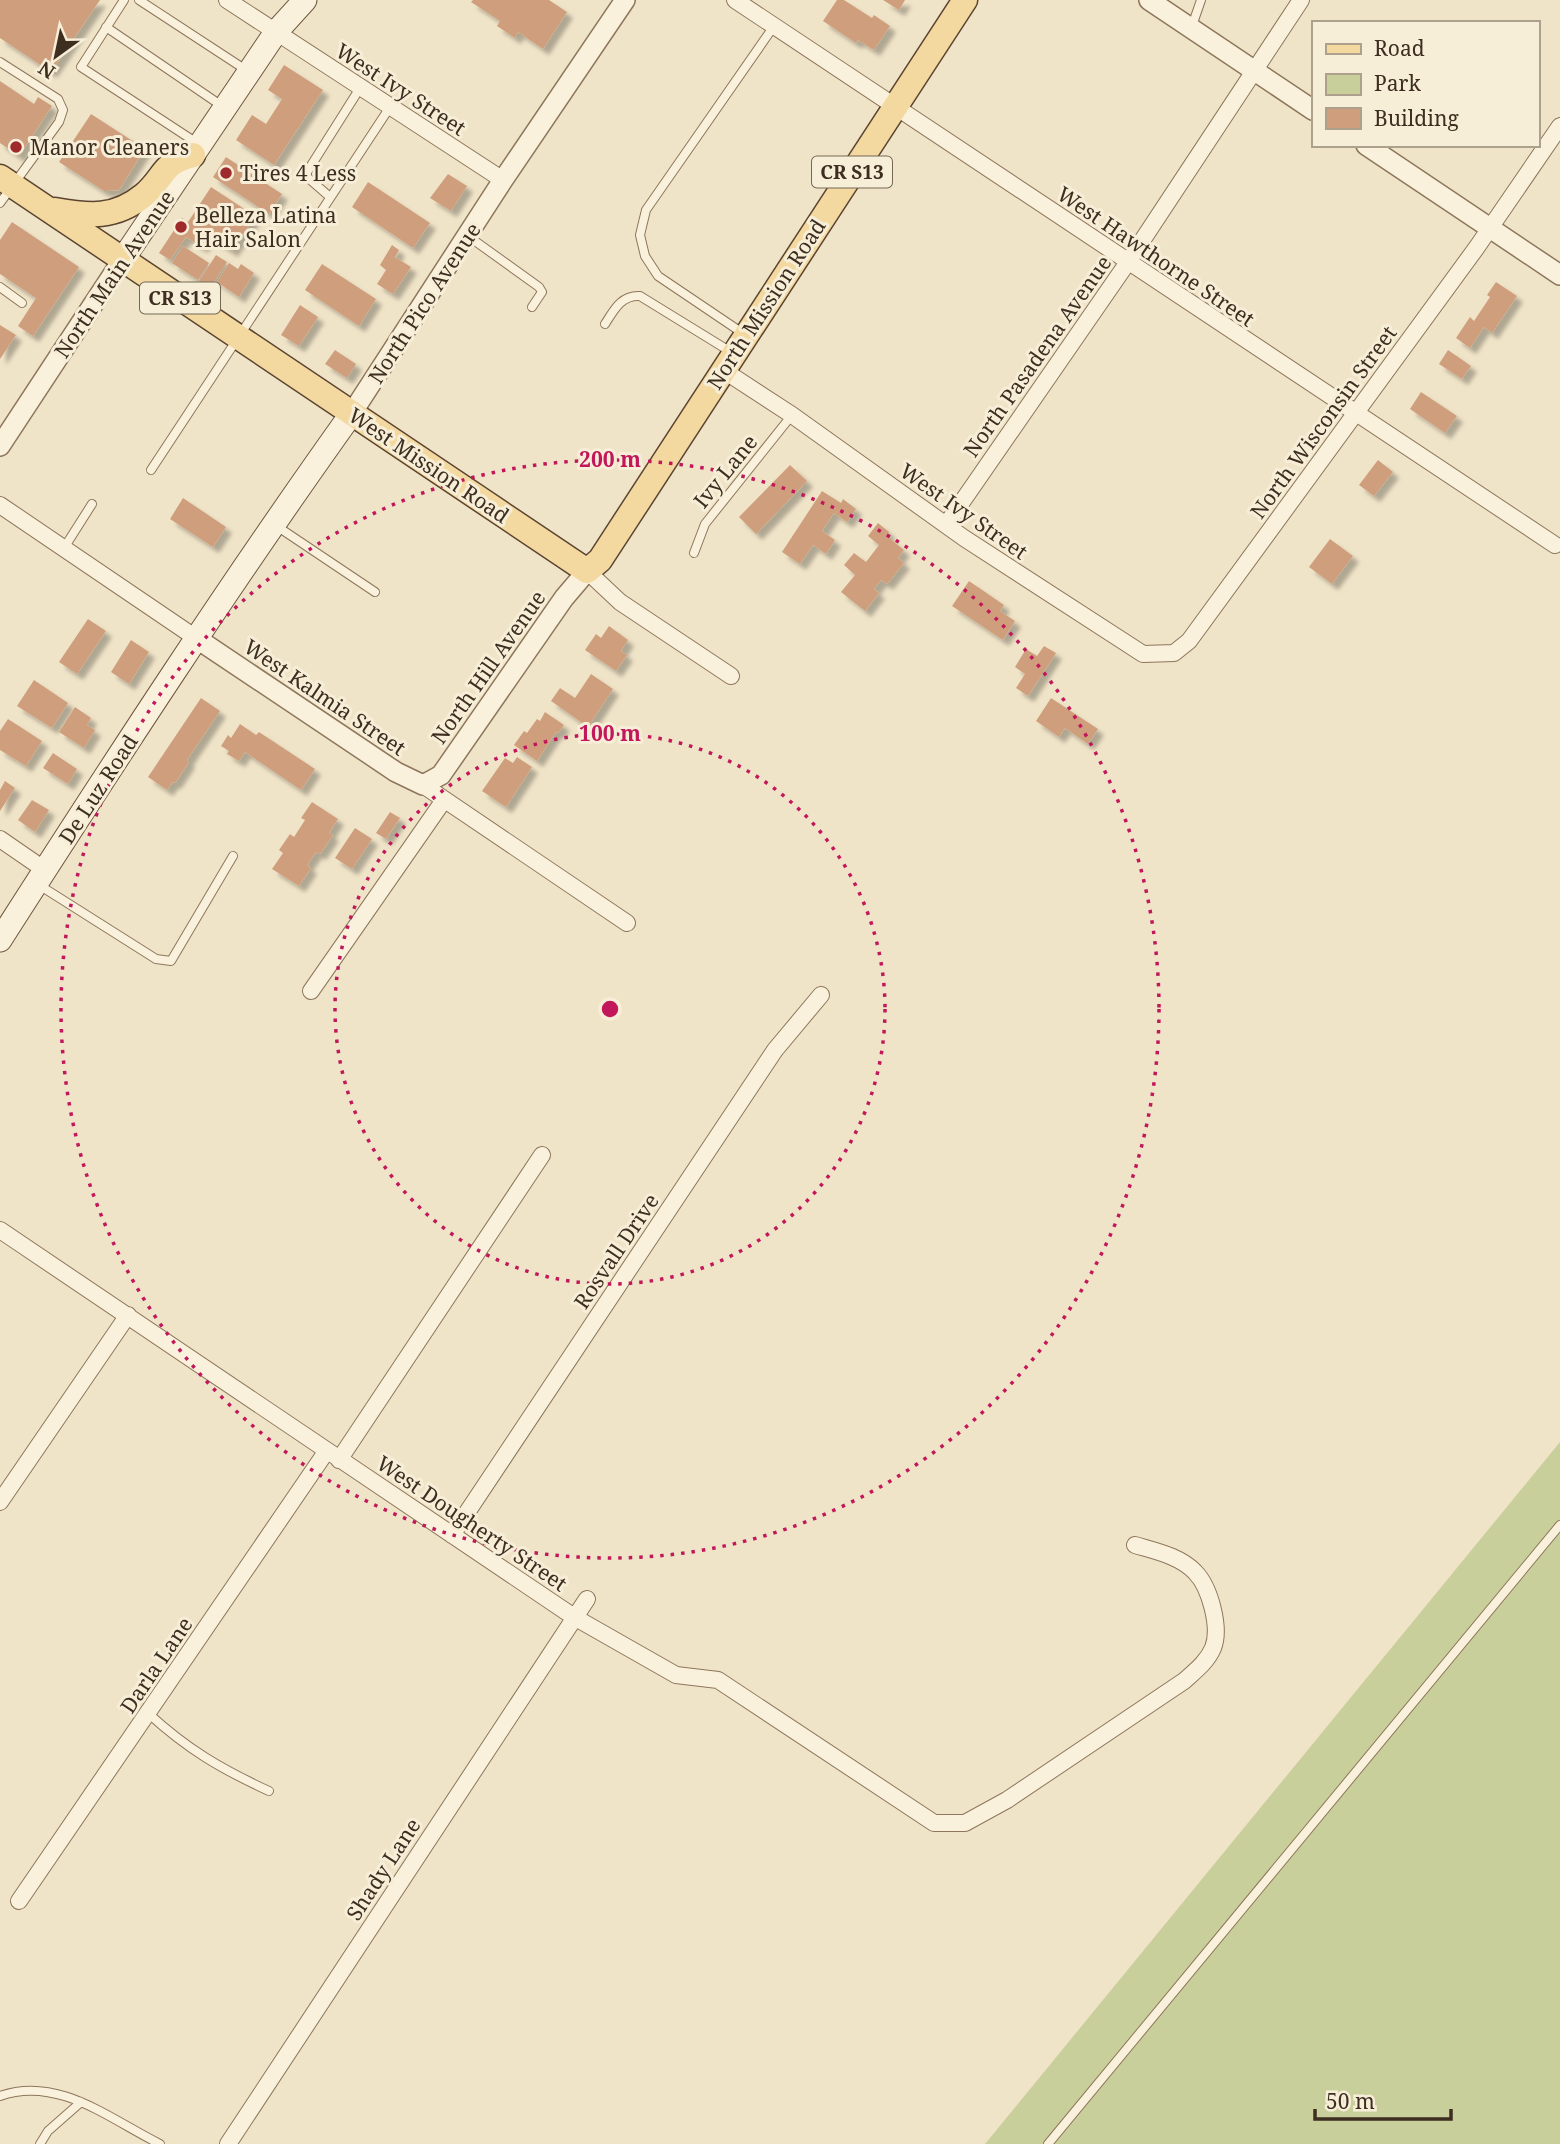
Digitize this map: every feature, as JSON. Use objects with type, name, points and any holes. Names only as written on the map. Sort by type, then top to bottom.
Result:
[{"type":"main road","name":"North Main Avenue","points":[[276,32],[290,0]]},
{"type":"main road","name":"North Main Avenue","points":[[122,259],[276,32],[305,0]]},
{"type":"main road","name":"North Mission Road","points":[[587,570],[600,560],[965,0]]},
{"type":"main road","points":[[48,209],[91,216],[111,213],[144,195],[174,160],[197,150]]},
{"type":"main road","name":"CR S13","points":[[4,189],[48,209],[122,259]]},
{"type":"main road","name":"West Mission Road","points":[[122,259],[587,570]]},
{"type":"main road","name":"North Pico Avenue","points":[[196,638],[273,523],[352,413]]},
{"type":"main road","name":"De Luz Road","points":[[0,940],[196,638]]},
{"type":"street","name":"West Ivy Street","points":[[227,0],[503,180]]},
{"type":"street","name":"North Pico Avenue","points":[[352,413],[503,180],[625,0]]},
{"type":"street","name":"West Hawthorne Street","points":[[735,0],[1555,545]]},
{"type":"street","name":"North Pasadena Avenue","points":[[946,526],[1128,262],[1301,0]]},
{"type":"street","points":[[1160,3],[1191,28],[1312,109]]},
{"type":"street","name":"North Wisconsin Street","points":[[1189,641],[1490,228],[1560,125]]},
{"type":"street","points":[[1369,147],[1560,275]]},
{"type":"street","name":"North Main Avenue","points":[[0,446],[122,259]]},
{"type":"street","name":"West Ivy Street","points":[[734,353],[792,415],[946,526],[1143,654],[1174,653],[1189,641]]},
{"type":"street","name":"West Kalmia Street","points":[[0,505],[396,772],[423,785],[627,923]]},
{"type":"street","name":"West Mission Road","points":[[587,570],[620,602],[731,676]]},
{"type":"street","name":"North Hill Avenue","points":[[423,785],[442,775],[564,598],[587,570]]},
{"type":"street","points":[[311,990],[444,800]]},
{"type":"street","points":[[0,839],[41,876]]},
{"type":"street","name":"Rosvall Drive","points":[[452,1535],[775,1050],[821,995]]},
{"type":"street","name":"Darla Lane","points":[[19,1901],[148,1713],[333,1456],[542,1155]]},
{"type":"street","name":"West Dougherty Street","points":[[0,1230],[574,1617],[676,1675],[718,1680],[934,1823],[965,1823],[1007,1800],[1184,1681],[1203,1664],[1214,1646],[1211,1598],[1195,1572],[1175,1558],[1135,1545]]},
{"type":"street","points":[[0,1502],[128,1315]]},
{"type":"street","name":"Shady Lane","points":[[228,2144],[587,1599]]},
{"type":"lane","points":[[124,0],[81,67],[197,150]]},
{"type":"lane","points":[[139,0],[249,72]]},
{"type":"lane","points":[[1191,28],[1201,0]]},
{"type":"lane","points":[[734,353],[658,276],[645,256],[640,235],[646,210],[774,26]]},
{"type":"lane","points":[[106,27],[225,108]]},
{"type":"lane","points":[[0,62],[58,99],[63,110],[59,122],[4,189]]},
{"type":"lane","points":[[330,197],[307,177],[307,172],[360,88]]},
{"type":"lane","points":[[150,470],[390,107]]},
{"type":"lane","points":[[468,236],[539,287],[542,292],[532,307]]},
{"type":"lane","points":[[0,287],[22,303]]},
{"type":"lane","points":[[605,324],[620,302],[627,297],[640,296],[734,353]]},
{"type":"lane","name":"Ivy Lane","points":[[694,553],[705,524],[792,415]]},
{"type":"lane","points":[[64,548],[92,504]]},
{"type":"lane","points":[[273,523],[375,592]]},
{"type":"lane","points":[[41,876],[156,959],[171,961],[233,856]]},
{"type":"lane","points":[[1048,2144],[1560,1525]]},
{"type":"lane","points":[[148,1713],[185,1746],[219,1767],[269,1791]]},
{"type":"lane","points":[[0,2096],[13,2092],[42,2090],[81,2102],[160,2144]]},
{"type":"lane","points":[[40,2144],[48,2132],[81,2102]]},
{"type":"green space","points":[[1560,1442],[1560,2144],[985,2144]]},
{"type":"building","points":[[0,0],[100,0],[51,72],[0,38]]},
{"type":"building","points":[[549,0],[567,12],[543,49],[518,32],[515,38],[497,26],[500,21],[471,2]]},
{"type":"building","points":[[837,0],[844,0],[890,26],[874,50],[858,40],[856,43],[823,21]]},
{"type":"building","points":[[883,0],[905,0],[899,10]]},
{"type":"building","points":[[284,65],[323,90],[274,165],[236,140],[252,115],[266,124],[282,99],[268,90]]},
{"type":"building","points":[[0,81],[34,104],[38,97],[52,106],[19,156],[0,143]]},
{"type":"building","points":[[91,114],[145,149],[119,190],[104,191],[59,162]]},
{"type":"building","points":[[226,157],[282,194],[269,214],[213,177]]},
{"type":"building","points":[[448,174],[467,186],[451,211],[430,198]]},
{"type":"building","points":[[368,182],[430,223],[413,248],[352,207]]},
{"type":"building","points":[[211,187],[255,216],[232,251],[209,236],[202,247],[186,237],[170,260],[159,253],[182,218],[188,222]]},
{"type":"building","points":[[12,222],[79,267],[33,336],[18,326],[36,298],[0,274],[0,240]]},
{"type":"building","points":[[392,245],[399,250],[395,257],[411,267],[393,294],[377,284],[386,270],[380,265]]},
{"type":"building","points":[[183,246],[209,263],[198,280],[172,263]]},
{"type":"building","points":[[216,255],[227,262],[210,288],[199,281]]},
{"type":"building","points":[[229,263],[238,269],[241,264],[254,273],[239,297],[217,282]]},
{"type":"building","points":[[322,264],[376,299],[359,326],[305,290]]},
{"type":"building","points":[[1496,282],[1517,296],[1492,333],[1484,327],[1470,348],[1456,338],[1470,317],[1474,321],[1490,297],[1487,295]]},
{"type":"building","points":[[300,305],[318,317],[299,346],[281,335]]},
{"type":"building","points":[[0,325],[16,335],[0,359]]},
{"type":"building","points":[[335,350],[356,364],[347,378],[325,364]]},
{"type":"building","points":[[1448,350],[1471,366],[1462,379],[1439,364]]},
{"type":"building","points":[[1421,392],[1457,416],[1445,433],[1410,409]]},
{"type":"building","points":[[1378,460],[1393,472],[1374,496],[1359,485]]},
{"type":"building","points":[[790,465],[807,481],[756,534],[739,517]]},
{"type":"building","points":[[822,491],[841,503],[843,499],[856,509],[847,522],[834,513],[822,531],[835,540],[826,554],[813,545],[800,564],[782,552]]},
{"type":"building","points":[[183,498],[226,527],[213,547],[170,519]]},
{"type":"building","points":[[878,523],[889,532],[887,536],[904,550],[898,558],[904,563],[887,584],[881,580],[874,589],[879,593],[865,611],[841,592],[855,575],[844,565],[854,553],[866,562],[879,545],[868,536]]},
{"type":"building","points":[[1330,539],[1353,556],[1332,584],[1309,567]]},
{"type":"building","points":[[969,581],[1004,605],[1000,611],[1015,621],[1003,640],[952,606]]},
{"type":"building","points":[[88,619],[106,631],[77,674],[59,662]]},
{"type":"building","points":[[609,626],[628,640],[621,651],[627,655],[616,671],[585,650],[596,634],[601,638]]},
{"type":"building","points":[[131,640],[149,652],[129,684],[111,672]]},
{"type":"building","points":[[1044,646],[1056,653],[1028,696],[1016,688],[1025,674],[1015,667],[1026,649],[1037,656]]},
{"type":"building","points":[[591,674],[613,689],[588,727],[551,701],[560,688],[575,698]]},
{"type":"building","points":[[34,680],[68,703],[52,728],[17,706]]},
{"type":"building","points":[[201,698],[220,711],[175,783],[167,790],[148,777]]},
{"type":"building","points":[[1051,698],[1098,729],[1088,744],[1065,728],[1059,737],[1036,721]]},
{"type":"building","points":[[75,707],[91,718],[87,725],[95,730],[84,748],[59,732]]},
{"type":"building","points":[[545,712],[564,725],[556,732],[537,761],[514,745],[537,719],[540,721]]},
{"type":"building","points":[[8,719],[42,741],[26,766],[0,750],[0,731]]},
{"type":"building","points":[[240,724],[256,735],[259,732],[315,769],[301,790],[245,752],[239,761],[227,754],[229,751],[221,746],[228,735],[231,738]]},
{"type":"building","points":[[53,753],[77,769],[68,784],[43,768]]},
{"type":"building","points":[[517,757],[532,767],[506,807],[482,791],[505,758],[513,763]]},
{"type":"building","points":[[5,781],[15,788],[0,811],[0,790]]},
{"type":"building","points":[[32,800],[49,810],[35,832],[18,820]]},
{"type":"building","points":[[312,802],[338,819],[329,833],[333,835],[320,854],[316,852],[307,865],[311,868],[299,886],[272,869],[283,853],[279,850],[290,834],[294,837],[305,820],[301,818]]},
{"type":"building","points":[[390,812],[400,818],[386,839],[376,833]]},
{"type":"building","points":[[355,828],[372,839],[352,869],[335,858]]},
{"type":"place","name":"Manor Cleaners","points":[[16,147]]},
{"type":"place","name":"Tires 4 Less","points":[[226,173]]},
{"type":"place","name":"Belleza Latina Hair Salon","points":[[181,227]]}]
